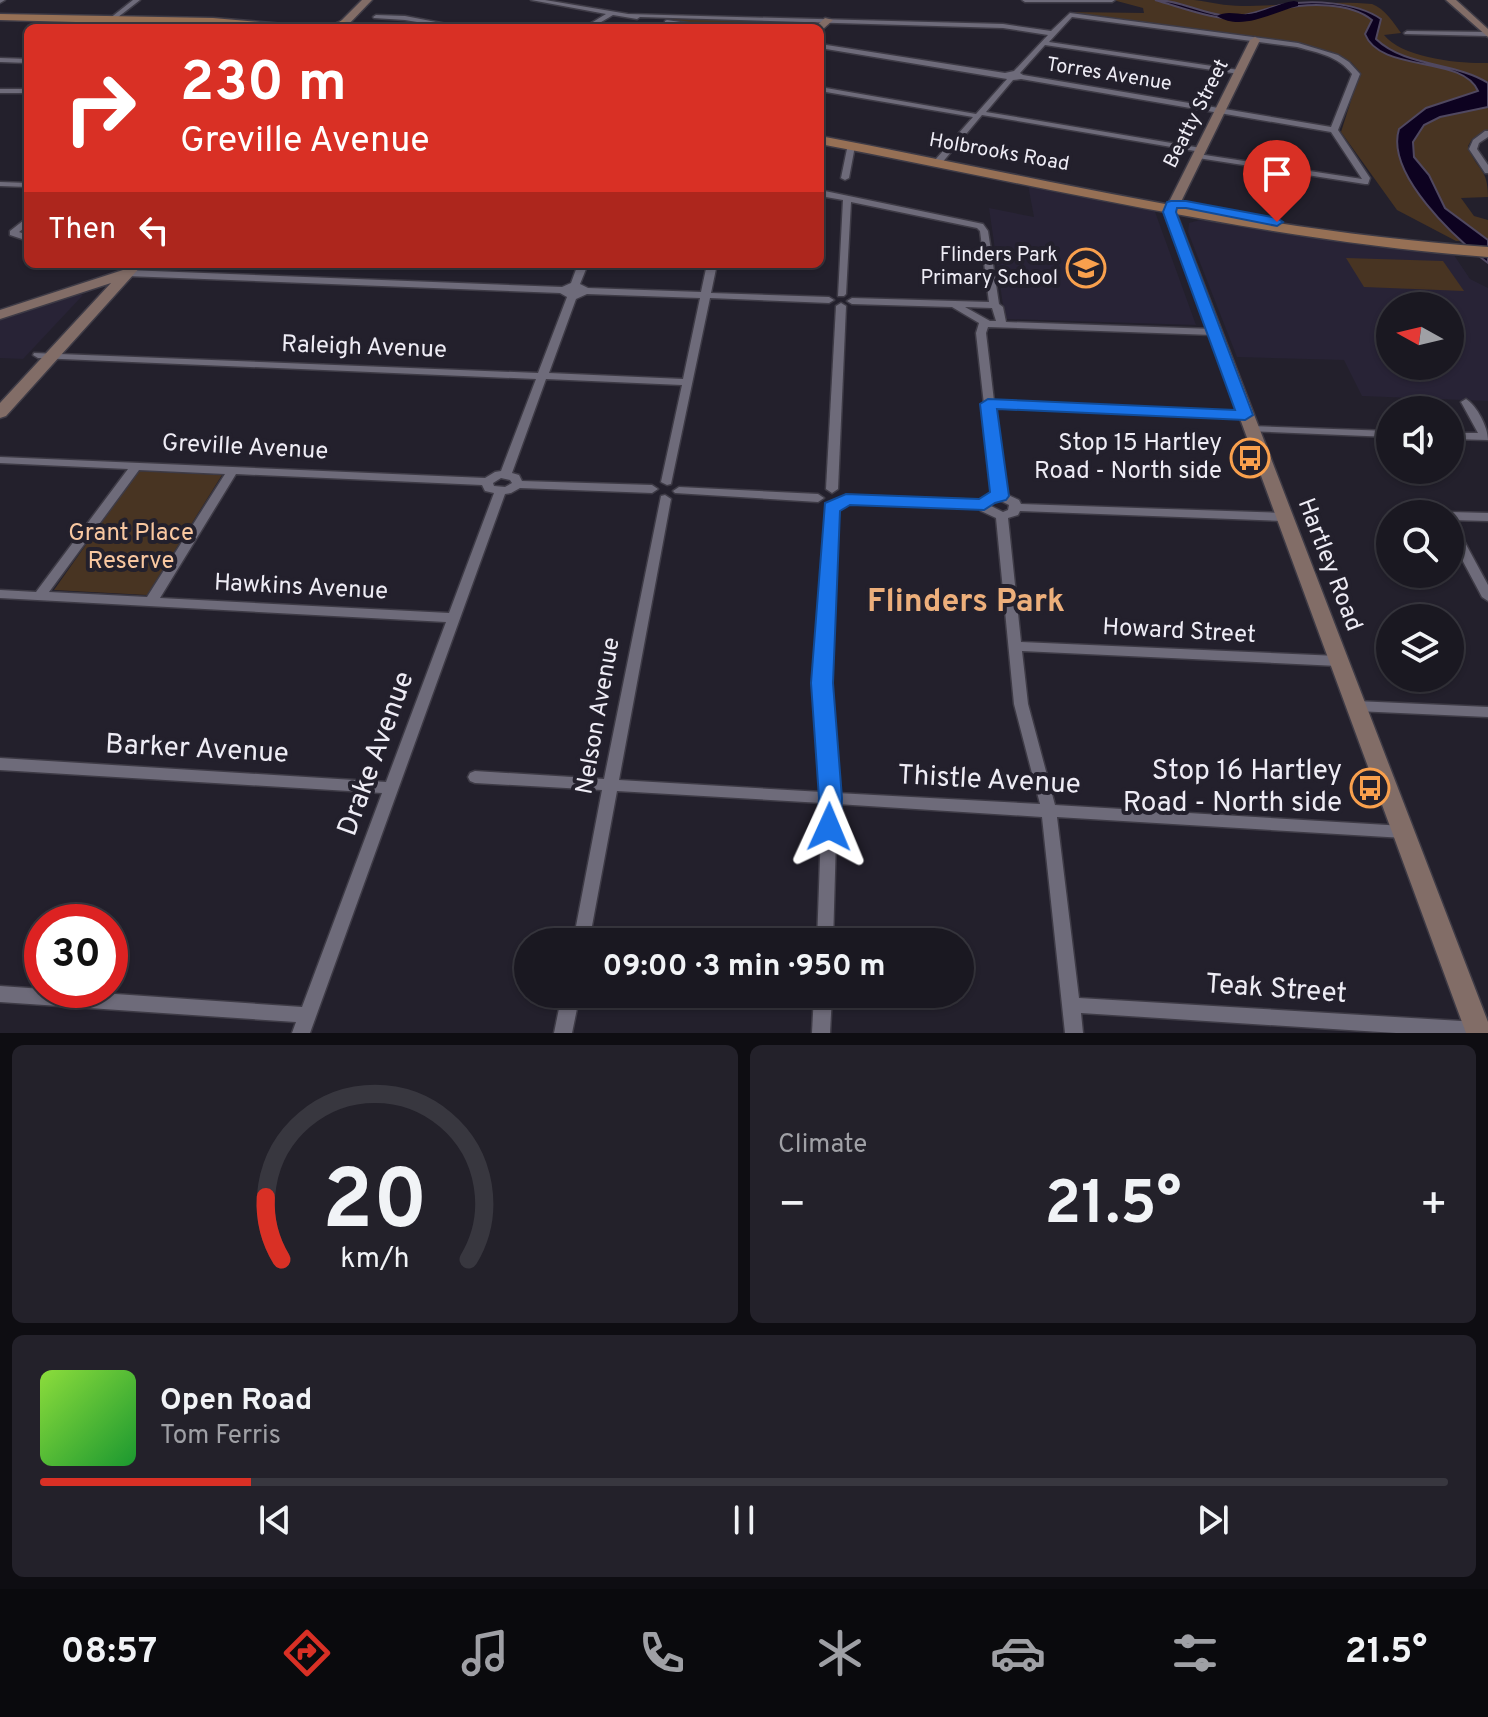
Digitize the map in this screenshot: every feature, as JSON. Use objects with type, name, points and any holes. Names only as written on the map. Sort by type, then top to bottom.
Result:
[{"type":"main road","points":[[0,17],[229,24]]},
{"type":"main road","points":[[146,20],[189,24]]},
{"type":"main road","name":"Holbrooks Road","points":[[824,141],[1351,240],[1488,249]]},
{"type":"main road","name":"Holbrooks Road","points":[[1171,205],[1446,247]]},
{"type":"street","points":[[111,20],[137,0]]},
{"type":"street","points":[[346,24],[367,0]]},
{"type":"street","points":[[346,24],[376,0]]},
{"type":"street","points":[[534,0],[683,24]]},
{"type":"street","points":[[1025,0],[1112,0]]},
{"type":"street","points":[[1451,0],[1488,34]]},
{"type":"street","points":[[1063,1],[1070,15]]},
{"type":"street","points":[[593,24],[612,13]]},
{"type":"street","points":[[630,15],[830,17],[1003,26],[1051,33]]},
{"type":"street","points":[[938,162],[1070,15]]},
{"type":"street","points":[[824,90],[1365,182],[1366,178],[1334,130],[1356,74],[1353,69],[1323,52],[1070,15]]},
{"type":"street","points":[[376,17],[440,24]]},
{"type":"street","points":[[823,24],[830,17]]},
{"type":"street","points":[[1407,33],[1488,34]]},
{"type":"street","name":"Beatty Street","points":[[1171,205],[1255,40]]},
{"type":"street","points":[[1043,43],[1239,72]]},
{"type":"street","name":"Torres Avenue","points":[[824,47],[1334,130]]},
{"type":"street","points":[[0,60],[24,61]]},
{"type":"street","points":[[0,91],[24,91]]},
{"type":"street","points":[[1488,133],[1476,142],[1474,153],[1488,171]]},
{"type":"street","points":[[845,178],[851,146]]},
{"type":"street","points":[[1474,153],[1488,154]]},
{"type":"street","points":[[0,184],[24,185]]},
{"type":"street","points":[[824,194],[980,226],[984,231],[994,305]]},
{"type":"street","points":[[832,489],[847,199]]},
{"type":"street","name":"Hartley Road","points":[[1171,205],[1170,212],[1213,332],[1479,1032]]},
{"type":"street","points":[[1176,226],[1189,217],[1213,215]]},
{"type":"street","points":[[0,237],[13,233],[24,223]]},
{"type":"street","points":[[13,233],[24,237]]},
{"type":"street","points":[[506,474],[582,268]]},
{"type":"street","points":[[667,482],[711,268]]},
{"type":"street","points":[[0,307],[122,270],[574,291],[994,305],[998,307],[1001,322]]},
{"type":"street","points":[[0,315],[84,293],[122,270]]},
{"type":"street","points":[[2,405],[122,270]]},
{"type":"street","points":[[45,355],[84,293]]},
{"type":"street","points":[[956,306],[984,323],[1213,332]]},
{"type":"street","points":[[984,323],[981,333],[1000,496]]},
{"type":"street","name":"Raleigh Avenue","points":[[45,355],[688,382]]},
{"type":"street","points":[[1466,402],[1487,437]]},
{"type":"street","points":[[988,404],[1376,433]]},
{"type":"street","points":[[1464,436],[1487,437]]},
{"type":"street","name":"Greville Avenue","points":[[0,460],[487,482]]},
{"type":"street","points":[[40,596],[136,466]]},
{"type":"street","points":[[151,602],[233,470]]},
{"type":"street","points":[[518,484],[515,477],[506,474],[495,476],[487,482],[489,489],[500,492],[513,489],[518,484],[676,496],[679,491]]},
{"type":"street","points":[[658,494],[658,484],[667,482],[675,484],[679,491]]},
{"type":"street","points":[[818,498],[823,491],[832,489],[842,492],[846,499]]},
{"type":"street","points":[[679,491],[818,498],[832,507],[846,499],[984,504]]},
{"type":"street","name":"Drake Avenue","points":[[301,1033],[500,492]]},
{"type":"street","name":"Nelson Avenue","points":[[584,928],[612,787],[658,494]]},
{"type":"street","points":[[984,504],[989,498],[1000,496],[1010,499],[1021,704],[1049,811],[1074,1033]]},
{"type":"street","points":[[984,504],[989,512],[1283,517]]},
{"type":"street","points":[[825,928],[830,798],[822,683],[832,507]]},
{"type":"street","points":[[1464,516],[1488,517]]},
{"type":"street","points":[[1464,552],[1488,597]]},
{"type":"street","name":"Hawkins Avenue","points":[[0,594],[455,618]]},
{"type":"street","name":"Howard Street","points":[[1017,646],[1338,661]]},
{"type":"street","points":[[1356,706],[1488,712]]},
{"type":"street","name":"Barker Avenue","points":[[0,764],[392,788]]},
{"type":"street","name":"Thistle Avenue","points":[[475,777],[1404,832]]},
{"type":"street","points":[[0,994],[308,1015]]},
{"type":"street","name":"Teak Street","points":[[1071,1005],[1479,1032]]},
{"type":"street","points":[[563,1033],[568,1008]]},
{"type":"street","points":[[821,1033],[822,1008]]},
{"type":"shaded area","points":[[1155,0],[1227,16],[1254,13],[1280,5],[1346,5],[1381,19],[1376,39],[1388,48],[1415,60],[1461,71],[1488,83],[1488,107],[1440,117],[1424,125],[1413,142],[1414,157],[1429,175],[1445,208],[1488,240],[1488,263],[1426,204],[1402,166],[1397,147],[1399,129],[1426,108],[1478,91],[1469,80],[1456,72],[1387,54],[1374,46],[1365,34],[1372,20],[1341,7],[1304,6],[1277,10],[1250,19],[1234,19],[1200,13]]},
{"type":"shaded area","name":"Flinders Park Primary School","points":[[1028,185],[1154,209],[1196,325],[1005,319],[989,208],[1034,217]]},
{"type":"shaded area","points":[[1200,220],[1367,246],[1452,252],[1470,279],[1488,288],[1488,401],[1464,400],[1464,396],[1362,396],[1344,360],[1237,357],[1188,232],[1189,223]]},
{"type":"shaded area","points":[[77,294],[83,295],[23,359],[0,358],[0,320]]},
{"type":"green space","points":[[1113,0],[1194,0],[1242,6],[1372,4],[1385,12],[1401,33],[1384,35],[1392,43],[1417,54],[1448,61],[1488,63],[1488,130],[1472,139],[1468,146],[1484,175],[1488,197],[1461,198],[1474,216],[1488,220],[1488,242],[1456,241],[1397,210],[1341,132],[1360,72],[1351,62],[1332,52],[1309,46],[1068,12],[1144,13],[1143,8]]},
{"type":"green space","points":[[655,17],[818,23],[817,24],[699,24]]},
{"type":"green space","points":[[1346,258],[1443,261],[1464,291],[1364,287]]},
{"type":"green space","name":"Grant Place Reserve","points":[[138,471],[222,475],[147,595],[54,590]]},
{"type":"waterway","points":[[1223,16],[1255,18],[1276,7],[1294,4]]},
{"type":"place","name":"Flinders Park Primary School","points":[[1086,268]]},
{"type":"place","name":"Stop 15 Hartley Road - North side","points":[[1250,458]]},
{"type":"place","name":"Stop 16 Hartley Road - North side","points":[[1370,788]]},
{"type":"district","name":"Flinders Park","points":[[966,603]]},
{"type":"route","points":[[829,827],[830,798],[822,683],[832,507],[846,499],[984,504],[989,498],[1000,496],[988,404],[1245,415],[1170,212],[1171,205],[1277,222]]}]
